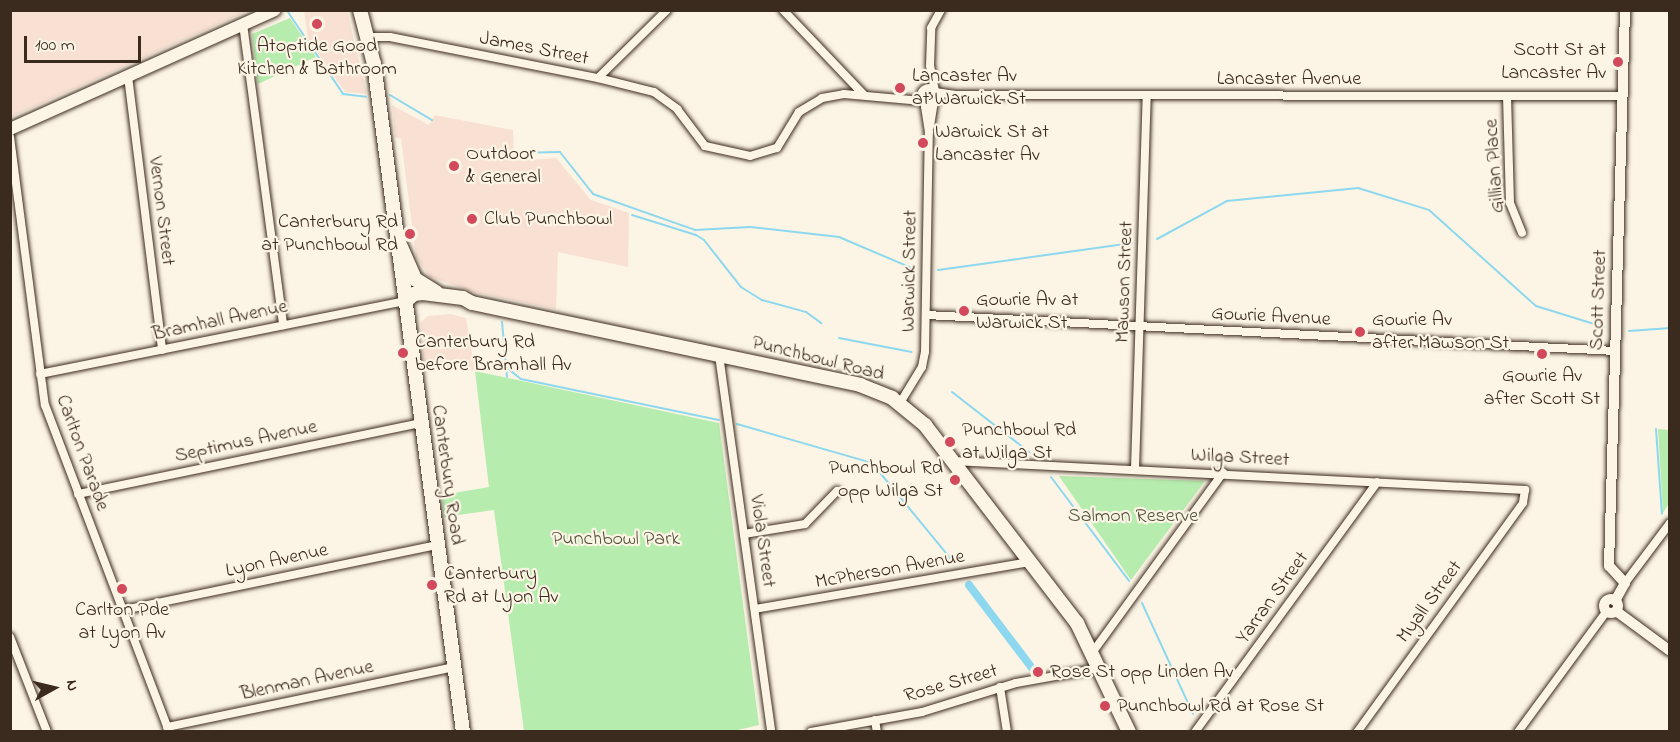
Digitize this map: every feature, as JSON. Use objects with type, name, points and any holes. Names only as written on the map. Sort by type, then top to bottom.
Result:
[{"type":"main road","points":[[10,129],[275,10]]},
{"type":"main road","name":"Canterbury Road","points":[[360,10],[368,37],[406,301],[420,423],[463,732]]},
{"type":"main road","points":[[397,238],[415,279],[437,293]]},
{"type":"main road","name":"Punchbowl Road","points":[[406,301],[414,294],[437,293],[472,303],[860,385],[900,403],[921,420],[1077,623],[1129,732]]},
{"type":"main road","name":"Punchbowl Road","points":[[406,301],[472,303]]},
{"type":"street","name":"James Street","points":[[368,37],[390,37],[598,78],[667,10]]},
{"type":"street","points":[[783,10],[864,95]]},
{"type":"street","name":"Warwick Street","points":[[929,132],[923,90],[930,66],[934,19],[940,10]]},
{"type":"street","name":"Scott Street","points":[[1624,584],[1609,566],[1625,10]]},
{"type":"street","points":[[243,24],[283,325]]},
{"type":"street","name":"Warwick Street","points":[[900,403],[923,362],[929,132],[935,96],[930,66]]},
{"type":"street","name":"Vernon Street","points":[[128,76],[162,350]]},
{"type":"street","points":[[598,78],[654,92],[677,109],[705,146],[750,156],[777,148],[799,112],[815,100],[844,94],[896,95],[923,90],[935,96]]},
{"type":"street","points":[[896,95],[923,101],[935,96]]},
{"type":"street","name":"Mawson Street","points":[[1135,469],[1147,95]]},
{"type":"street","name":"Lancaster Avenue","points":[[935,96],[1623,96]]},
{"type":"street","name":"Gillian Place","points":[[1507,96],[1510,203],[1522,233]]},
{"type":"street","name":"Carlton Parade","points":[[10,137],[47,414],[168,729]]},
{"type":"street","name":"Bramhall Avenue","points":[[40,374],[406,301]]},
{"type":"street","name":"Gowrie Avenue","points":[[926,315],[1615,351]]},
{"type":"street","name":"Viola Street","points":[[719,355],[771,732]]},
{"type":"street","name":"Septimus Avenue","points":[[78,494],[420,423]]},
{"type":"street","name":"Wilga Street","points":[[953,461],[1525,490]]},
{"type":"street","points":[[1092,653],[1223,473]]},
{"type":"street","name":"Yarran Street","points":[[1195,732],[1377,482]]},
{"type":"street","name":"Myall Street","points":[[1357,732],[1522,504],[1525,490]]},
{"type":"street","points":[[744,534],[805,524],[837,492]]},
{"type":"street","points":[[1518,732],[1612,608],[1624,584],[1670,523]]},
{"type":"street","name":"Lyon Avenue","points":[[123,610],[437,545]]},
{"type":"street","name":"McPherson Avenue","points":[[755,609],[1030,562]]},
{"type":"street","points":[[1612,608],[1670,651]]},
{"type":"street","points":[[10,636],[47,732]]},
{"type":"street","name":"Blenman Avenue","points":[[168,729],[453,667]]},
{"type":"street","name":"Rose Street","points":[[811,732],[922,712],[1000,687],[1100,668]]},
{"type":"street","points":[[1000,687],[1007,732]]},
{"type":"street","points":[[875,720],[877,732]]},
{"type":"shaded area","points":[[11,10],[248,10],[248,11],[11,117]]},
{"type":"shaded area","points":[[304,11],[347,11],[367,94],[345,92],[308,39]]},
{"type":"shaded area","points":[[392,105],[429,125],[435,115],[513,130],[514,161],[556,158],[591,200],[629,213],[628,267],[558,252],[556,309],[473,292],[430,277],[416,257],[401,139],[395,137]]},
{"type":"shaded area","points":[[451,314],[466,318],[475,371],[424,366],[421,322],[428,316]]},
{"type":"green space","points":[[290,18],[316,57],[258,84],[252,34]]},
{"type":"green space","name":"Punchbowl Park","points":[[475,371],[719,423],[759,725],[729,732],[524,731],[494,510],[444,517],[442,495],[489,487]]},
{"type":"green space","points":[[1658,429],[1669,430],[1669,503],[1663,513]]},
{"type":"green space","name":"Salmon Reserve","points":[[1059,476],[1205,481],[1131,580]]},
{"type":"waterway","points":[[288,12],[343,94],[366,97]]},
{"type":"waterway","points":[[390,95],[432,120]]},
{"type":"waterway","points":[[514,153],[560,152],[593,194],[695,230],[750,227],[839,237],[914,269]]},
{"type":"waterway","points":[[1157,239],[1227,201],[1358,188],[1429,210],[1536,306],[1604,327]]},
{"type":"waterway","points":[[632,215],[696,235],[704,240],[741,287],[762,300],[806,312],[821,323]]},
{"type":"waterway","points":[[938,270],[1132,243]]},
{"type":"waterway","points":[[502,322],[507,377]]},
{"type":"waterway","points":[[1629,331],[1670,328]]},
{"type":"waterway","points":[[839,338],[912,352]]},
{"type":"waterway","points":[[506,367],[521,379],[719,420]]},
{"type":"waterway","points":[[952,392],[1029,452]]},
{"type":"waterway","points":[[737,424],[872,463],[954,563]]},
{"type":"waterway","points":[[1656,429],[1662,514]]},
{"type":"waterway","points":[[1051,477],[1129,581]]},
{"type":"waterway","points":[[969,585],[1032,668]]},
{"type":"waterway","points":[[1142,603],[1193,714]]},
{"type":"place","name":"Atoptide Good Kitchen & Bathroom","points":[[317,24]]},
{"type":"place","name":"Scott St at Lancaster Av","points":[[1618,62]]},
{"type":"place","name":"Lancaster Av at Warwick St","points":[[900,88]]},
{"type":"place","name":"Warwick St at Lancaster Av","points":[[923,143]]},
{"type":"place","name":"Outdoor & General","points":[[454,166]]},
{"type":"place","name":"Club Punchbowl","points":[[472,219]]},
{"type":"place","name":"Canterbury Rd at Punchbowl Rd","points":[[410,234]]},
{"type":"place","name":"Gowrie Av at Warwick St","points":[[964,311]]},
{"type":"place","name":"Gowrie Av after Mawson St","points":[[1360,332]]},
{"type":"place","name":"Canterbury Rd before Bramhall Av","points":[[403,353]]},
{"type":"place","name":"Gowrie Av after Scott St","points":[[1542,354]]},
{"type":"place","name":"Punchbowl Rd at Wilga St","points":[[950,442]]},
{"type":"place","name":"Punchbowl Rd opp Wilga St","points":[[955,480]]},
{"type":"place","name":"Canterbury Rd at Lyon Av","points":[[432,585]]},
{"type":"place","name":"Carlton Pde at Lyon Av","points":[[122,589]]},
{"type":"place","name":"Rose St opp Linden Av","points":[[1038,672]]},
{"type":"place","name":"Punchbowl Rd at Rose St","points":[[1105,706]]}]
